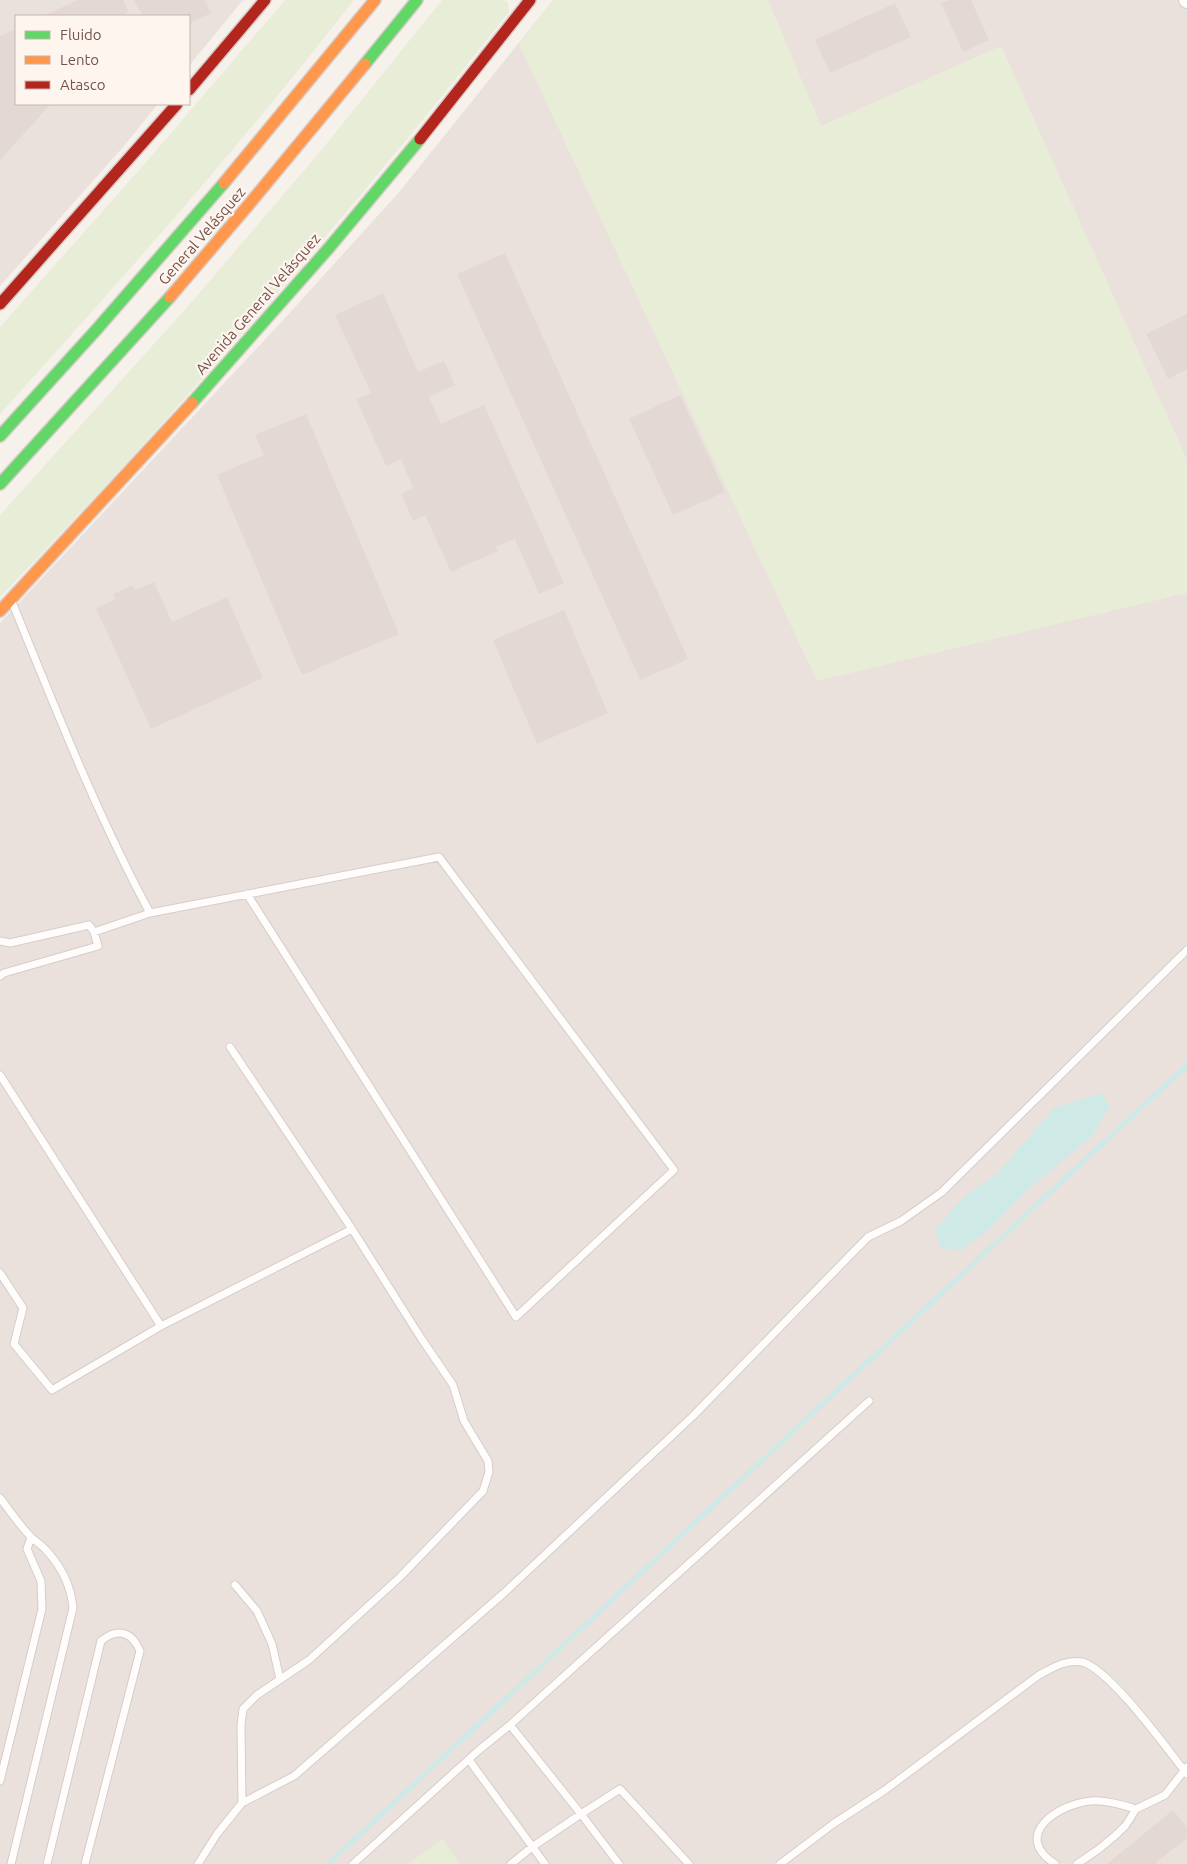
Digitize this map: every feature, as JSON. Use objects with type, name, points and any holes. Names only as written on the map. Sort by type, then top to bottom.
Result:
[{"type":"main road","points":[[190,89],[265,0]]},
{"type":"main road","name":"General Velásquez","points":[[0,436],[133,290],[216,194],[375,0]]},
{"type":"main road","name":"General Velásquez","points":[[0,484],[194,269],[297,148],[417,0]]},
{"type":"main road","name":"Avenida General Velásquez","points":[[0,611],[247,341],[414,145],[525,2]]},
{"type":"main road","points":[[0,304],[175,105]]},
{"type":"lane","points":[[11,599],[122,860],[150,913]]},
{"type":"lane","points":[[94,932],[150,913],[247,894],[439,857],[674,1170],[516,1317],[247,894]]},
{"type":"lane","points":[[0,941],[10,943],[89,925],[94,932],[98,946],[4,973],[0,976]]},
{"type":"lane","points":[[198,1864],[217,1834],[242,1803],[294,1776],[504,1593],[693,1416],[868,1237],[901,1221],[942,1192],[1187,950]]},
{"type":"lane","points":[[230,1046],[453,1385],[464,1421],[488,1461],[489,1472],[483,1491],[400,1577],[309,1660],[258,1695],[243,1710],[241,1725],[242,1803]]},
{"type":"lane","points":[[0,1075],[161,1326]]},
{"type":"lane","points":[[0,1273],[23,1308],[14,1344],[52,1390],[161,1326],[352,1229]]},
{"type":"lane","points":[[353,1864],[870,1401]]},
{"type":"lane","points":[[0,1498],[31,1537],[46,1550],[67,1581],[72,1594],[72,1608],[11,1864]]},
{"type":"lane","points":[[0,1781],[42,1609],[41,1581],[27,1549],[31,1537]]},
{"type":"lane","points":[[235,1585],[257,1611],[272,1644],[280,1679]]},
{"type":"lane","points":[[47,1864],[101,1640],[107,1635],[127,1634],[136,1640],[140,1651],[85,1864]]},
{"type":"lane","points":[[780,1864],[833,1824],[885,1790],[1039,1675],[1060,1664],[1082,1662],[1100,1672],[1116,1688],[1186,1770],[1165,1795],[1136,1809],[1126,1825],[1117,1834],[1077,1864]]},
{"type":"lane","points":[[510,1725],[619,1864]]},
{"type":"lane","points":[[469,1760],[545,1864]]},
{"type":"lane","points":[[510,1864],[532,1846],[620,1789],[689,1864]]},
{"type":"lane","points":[[1055,1864],[1040,1852],[1037,1842],[1038,1831],[1048,1818],[1061,1809],[1093,1801],[1113,1803],[1136,1809]]},
{"type":"shaded area","points":[[0,0],[243,0],[190,65],[190,15],[15,15],[15,105],[157,105],[123,147],[0,286]]},
{"type":"shaded area","points":[[553,0],[1187,0],[1187,1864],[0,1864],[0,623],[286,317],[400,191]]},
{"type":"green space","points":[[285,0],[354,0],[269,106],[181,210],[0,414],[0,327],[147,161]]},
{"type":"green space","points":[[442,0],[504,0],[508,3],[509,12],[449,88],[262,311],[133,456],[0,597],[0,515],[189,305],[319,153]]},
{"type":"green space","points":[[553,0],[768,0],[821,126],[1001,46],[1187,460],[1187,593],[817,681],[519,44]]},
{"type":"green space","points":[[442,1839],[460,1864],[408,1864]]},
{"type":"water","points":[[1101,1093],[1110,1106],[1092,1136],[1031,1187],[989,1229],[961,1250],[940,1248],[935,1229],[965,1196],[997,1174],[1054,1108]]},
{"type":"building","points":[[78,0],[123,0],[128,11],[125,15],[45,15]]},
{"type":"building","points":[[134,0],[204,0],[211,13],[190,24],[190,15],[142,15]]},
{"type":"building","points":[[949,0],[971,0],[989,40],[963,52],[941,3]]},
{"type":"building","points":[[895,3],[911,37],[830,73],[815,40]]},
{"type":"building","points":[[15,29],[15,105],[50,105],[0,160],[0,36]]},
{"type":"building","points":[[505,253],[688,659],[640,680],[457,274]]},
{"type":"building","points":[[383,293],[418,372],[444,361],[455,385],[429,397],[441,424],[484,405],[564,583],[539,594],[515,539],[496,547],[498,551],[451,572],[425,515],[413,521],[401,494],[413,488],[401,459],[386,466],[356,399],[371,393],[335,315]]},
{"type":"building","points":[[1187,314],[1187,369],[1168,379],[1146,334]]},
{"type":"building","points":[[680,395],[725,492],[673,515],[629,419]]},
{"type":"building","points":[[306,414],[399,634],[302,675],[217,475],[264,455],[255,435]]},
{"type":"building","points":[[154,582],[172,622],[227,597],[263,678],[151,729],[96,608],[116,599],[113,594],[132,585],[135,590]]},
{"type":"building","points":[[564,610],[608,713],[537,744],[493,640]]},
{"type":"building","points":[[1173,1810],[1187,1827],[1187,1838],[1156,1863],[1158,1864],[1107,1864]]},
{"type":"waterway","points":[[328,1864],[1187,1065]]},
{"type":"traffic: fast","points":[[365,64],[417,0]]},
{"type":"traffic: fast","points":[[192,403],[328,249],[420,139]]},
{"type":"traffic: fast","points":[[0,436],[97,329],[224,183]]},
{"type":"traffic: fast","points":[[0,484],[170,297]]},
{"type":"traffic: slow","points":[[224,183],[375,0]]},
{"type":"traffic: slow","points":[[170,297],[365,64]]},
{"type":"traffic: slow","points":[[0,611],[192,403]]},
{"type":"traffic: jam","points":[[190,89],[265,0]]},
{"type":"traffic: jam","points":[[420,139],[530,0]]},
{"type":"traffic: jam","points":[[0,304],[176,105]]}]
